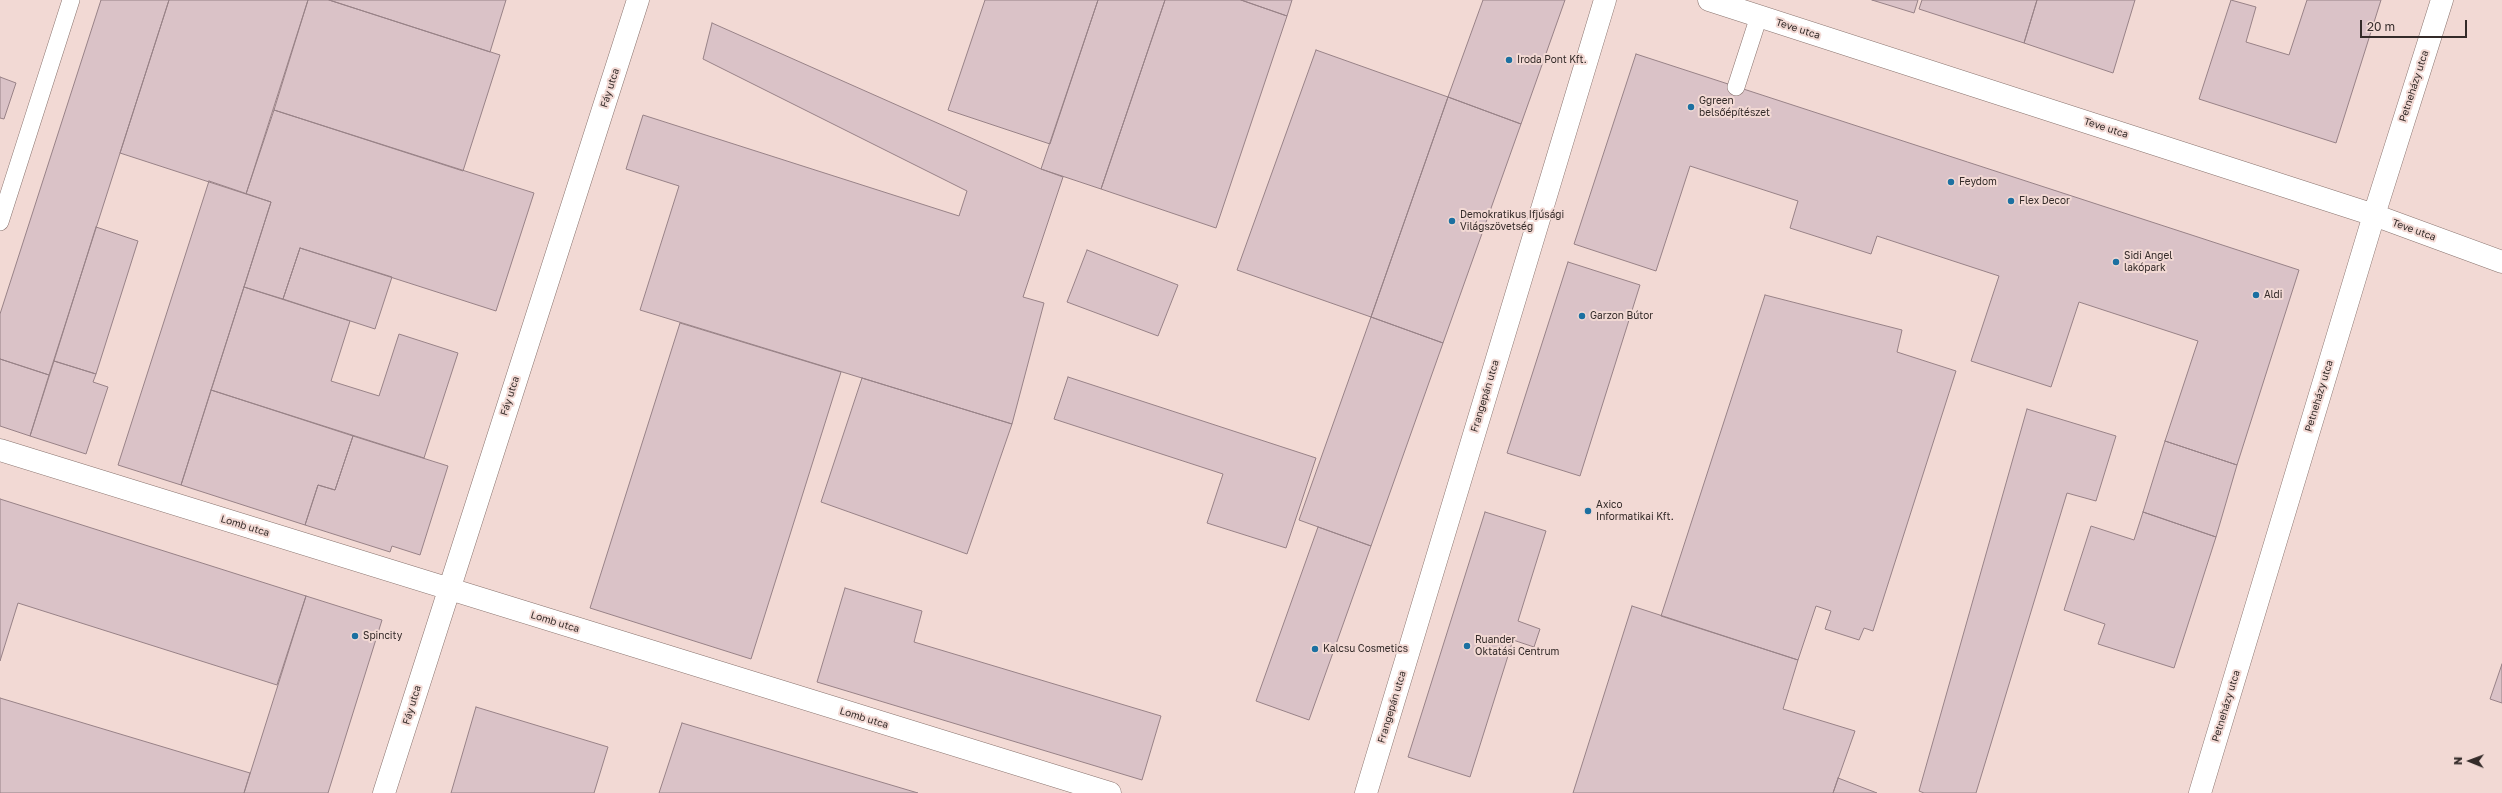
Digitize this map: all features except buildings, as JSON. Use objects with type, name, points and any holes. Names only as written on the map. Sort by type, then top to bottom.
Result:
[{"type":"street","name":"Fáy utca","points":[[384,793],[448,589],[638,0]]},
{"type":"street","name":"Frangepán utca","points":[[1366,793],[1605,0]]},
{"type":"street","name":"Teve utca","points":[[1709,0],[2374,215],[2502,262]]},
{"type":"street","name":"Petneházy utca","points":[[2200,793],[2374,215],[2442,0]]},
{"type":"street","name":"Lomb utca","points":[[0,450],[1110,793]]},
{"type":"lane","points":[[0,222],[71,0]]},
{"type":"lane","points":[[1736,87],[1759,16]]},
{"type":"place","name":"Iroda Pont Kft.","points":[[1509,60]]},
{"type":"place","name":"Ggreen belsőépítészet","points":[[1691,107]]},
{"type":"place","name":"Feydom","points":[[1951,182]]},
{"type":"place","name":"Flex Decor","points":[[2011,201]]},
{"type":"place","name":"Demokratikus Ifjúsági Világszövetség","points":[[1452,221]]},
{"type":"place","name":"Sidi Angel lakópark","points":[[2116,262]]},
{"type":"place","name":"Aldi","points":[[2256,295]]},
{"type":"place","name":"Garzon Bútor","points":[[1582,316]]},
{"type":"place","name":"Axico Informatikai Kft.","points":[[1588,511]]},
{"type":"place","name":"Spincity","points":[[355,636]]},
{"type":"place","name":"Ruander Oktatási Centrum","points":[[1467,646]]},
{"type":"place","name":"Kalcsu Cosmetics","points":[[1315,649]]}]
